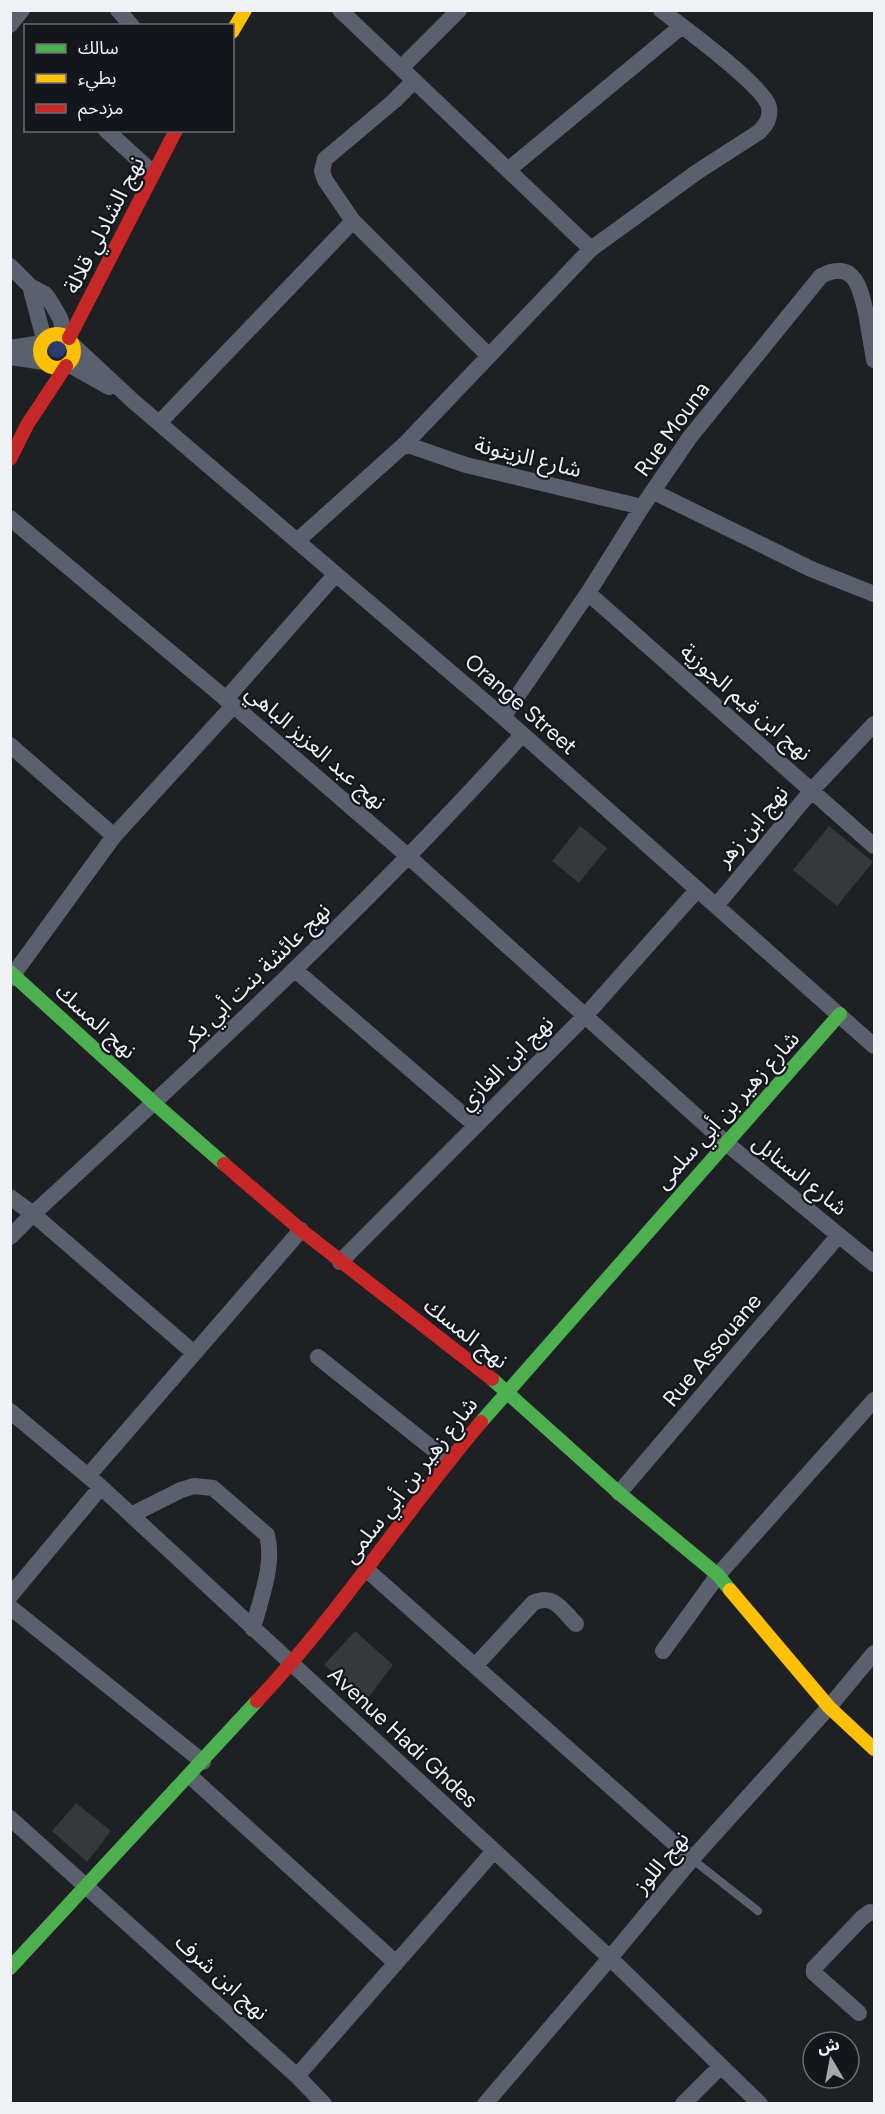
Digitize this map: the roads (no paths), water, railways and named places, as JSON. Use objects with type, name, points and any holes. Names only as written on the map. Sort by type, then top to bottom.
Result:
[{"type":"street","points":[[10,25],[22,10]]},
{"type":"street","points":[[118,10],[130,24]]},
{"type":"street","points":[[234,29],[245,10]]},
{"type":"street","points":[[340,10],[591,249]]},
{"type":"street","points":[[401,68],[459,10]]},
{"type":"street","points":[[297,541],[405,444],[591,249],[697,172],[743,143],[766,124],[769,110],[767,103],[754,85],[662,10]]},
{"type":"street","points":[[508,170],[682,26]]},
{"type":"street","points":[[414,81],[394,101],[325,159],[322,171],[325,180],[353,221],[489,356]]},
{"type":"street","points":[[108,132],[153,173]]},
{"type":"street","name":"نهج الشادلي قلالة","points":[[69,340],[175,132]]},
{"type":"street","points":[[160,422],[353,221]]},
{"type":"street","points":[[10,266],[30,286],[45,294],[49,299],[60,318],[74,355],[27,425],[10,459]]},
{"type":"street","name":"Rue Mouna","points":[[503,717],[588,593],[642,507],[690,437],[820,276],[840,270],[850,274],[856,282],[862,292],[874,360]]},
{"type":"street","points":[[27,425],[45,363],[40,352],[43,341],[30,286]]},
{"type":"street","points":[[10,348],[43,341],[54,334],[69,340]]},
{"type":"street","name":"Orange Street","points":[[69,340],[133,400],[503,717],[874,1046]]},
{"type":"street","points":[[10,357],[45,363],[56,368],[67,365]]},
{"type":"street","name":"Orange Street","points":[[67,365],[133,400]]},
{"type":"street","name":"شارع الزيتونة","points":[[405,444],[466,465],[642,507]]},
{"type":"street","points":[[654,492],[873,597]]},
{"type":"street","name":"نهج عبد العزيز الباهي","points":[[10,518],[230,702],[409,857],[585,1016]]},
{"type":"street","points":[[12,976],[114,836],[230,702],[335,574]]},
{"type":"street","name":"نهج ابن قيم الجوزية","points":[[588,593],[874,846]]},
{"type":"street","name":"نهج ابن زهر","points":[[716,906],[812,790],[874,724]]},
{"type":"street","name":"نهج عائشة بنت أبي بكر","points":[[10,1237],[295,970],[409,857],[522,735]]},
{"type":"street","points":[[10,745],[114,836]]},
{"type":"street","name":"نهج ابن الغازي","points":[[340,1262],[585,1016],[697,890]]},
{"type":"street","points":[[295,970],[475,1125]]},
{"type":"street","name":"نهج المسك","points":[[12,976],[154,1103],[302,1230],[507,1391],[619,1493],[718,1575],[829,1707],[874,1749]]},
{"type":"street","name":"شارع زهير بن أبي سلمى","points":[[10,1968],[291,1665],[367,1570],[448,1461],[507,1391],[840,1014]]},
{"type":"street","name":"شارع السنابل","points":[[585,1016],[726,1143],[874,1264]]},
{"type":"street","points":[[10,1197],[33,1214],[194,1353]]},
{"type":"street","points":[[88,1476],[302,1230]]},
{"type":"street","name":"Rue Assouane","points":[[619,1493],[839,1235]]},
{"type":"street","points":[[318,1357],[448,1461]]},
{"type":"street","points":[[663,1651],[718,1575],[874,1400]]},
{"type":"street","name":"Avenue Hadi Ghdes","points":[[10,1411],[101,1487],[610,1958],[760,2103]]},
{"type":"street","points":[[131,1515],[181,1490],[194,1486],[213,1488],[267,1535],[270,1545],[269,1562],[253,1629]]},
{"type":"street","points":[[10,1596],[101,1487]]},
{"type":"street","points":[[367,1570],[692,1859]]},
{"type":"street","points":[[476,1666],[532,1603],[542,1599],[552,1600],[576,1624]]},
{"type":"street","points":[[10,1606],[202,1762]]},
{"type":"street","name":"نهج اللوز","points":[[485,2103],[692,1859],[829,1707],[874,1653]]},
{"type":"street","points":[[190,1776],[396,1963]]},
{"type":"street","name":"نهج ابن شرف","points":[[10,1818],[88,1886],[324,2103]]},
{"type":"street","points":[[297,2076],[494,1851]]},
{"type":"street","points":[[860,2013],[814,1973],[814,1968],[862,1918],[870,1912],[874,1913]]},
{"type":"street","points":[[683,2103],[721,2066]]},
{"type":"lane","points":[[692,1859],[758,1911]]}]
